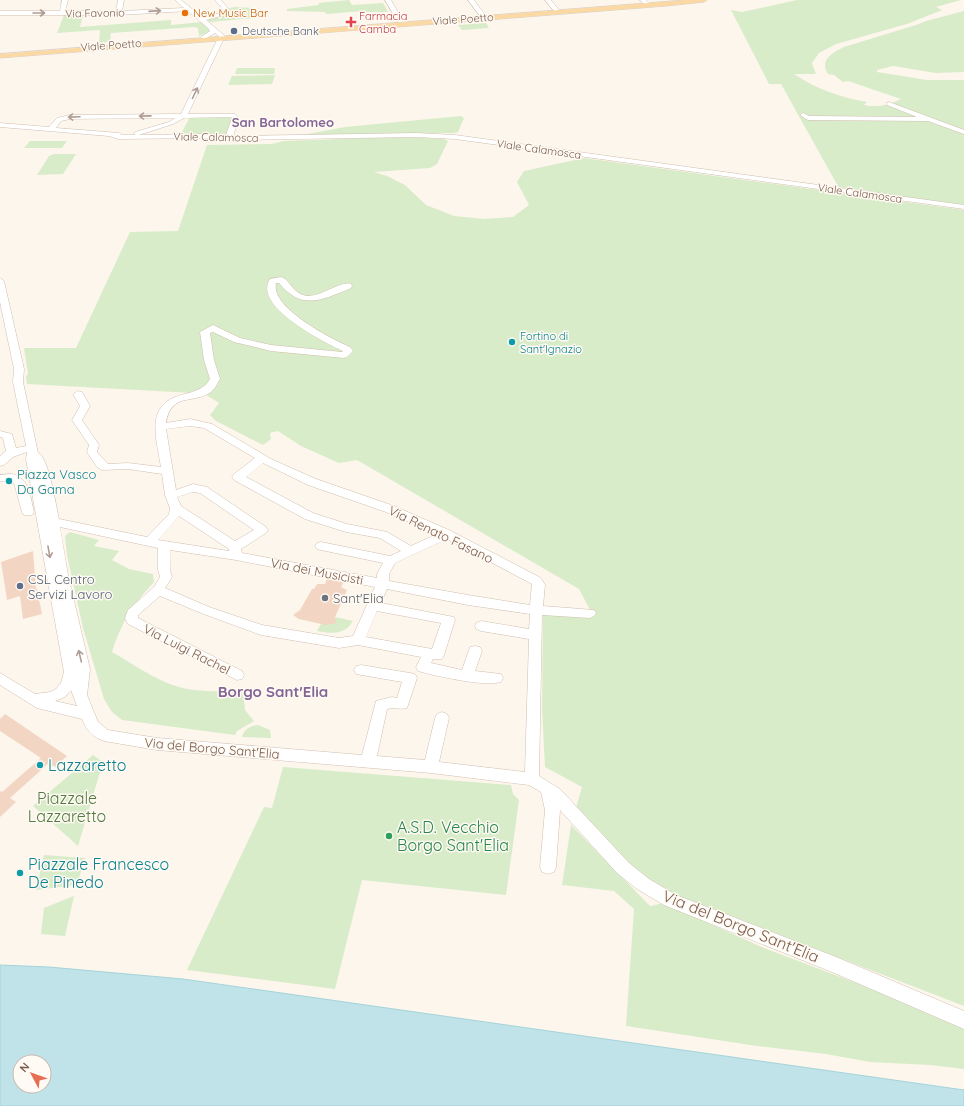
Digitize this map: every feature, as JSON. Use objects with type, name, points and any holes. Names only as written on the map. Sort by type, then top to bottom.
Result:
[{"type":"main road","name":"Viale Poetto","points":[[0,54],[221,37],[400,21],[687,0]]},
{"type":"main road","name":"Viale Poetto","points":[[0,54],[704,0]]},
{"type":"street","points":[[62,13],[64,0]]},
{"type":"street","points":[[119,14],[121,0]]},
{"type":"street","points":[[0,125],[51,129],[98,137],[139,132],[166,125],[182,117],[221,37],[202,19],[178,0]]},
{"type":"street","points":[[202,19],[229,13],[218,0]]},
{"type":"street","points":[[388,0],[400,21]]},
{"type":"street","points":[[471,0],[482,15]]},
{"type":"street","points":[[548,0],[556,10]]},
{"type":"street","name":"Via Favonio","points":[[0,13],[119,14],[190,9]]},
{"type":"street","points":[[202,38],[213,32],[211,27]]},
{"type":"street","points":[[889,104],[964,132]]},
{"type":"street","points":[[803,115],[808,118],[932,119]]},
{"type":"street","points":[[91,137],[99,124],[101,116]]},
{"type":"street","points":[[51,129],[62,118],[101,116],[235,116],[236,118],[229,138]]},
{"type":"street","points":[[182,117],[184,121],[179,131],[180,134],[189,137]]},
{"type":"street","name":"Viale Calamosca","points":[[115,136],[229,138],[416,135],[455,137],[964,207]]},
{"type":"street","name":"Via del Borgo Sant'Elia","points":[[0,280],[3,317],[12,371],[18,382],[32,452],[38,457],[48,492],[49,523],[71,672],[81,694],[86,714],[92,726],[104,734],[118,738],[157,744],[368,762],[532,779],[554,794],[624,868],[643,884],[670,900],[836,965],[964,1020]]},
{"type":"street","points":[[171,495],[193,488],[203,490],[262,530],[235,552],[176,508],[171,495],[160,428],[161,416],[164,409],[170,403],[179,398],[200,394],[213,385],[215,379],[204,334],[213,328],[237,340],[271,348],[338,355],[346,354],[348,352],[347,349],[341,345],[321,337],[299,324],[271,294],[271,288],[274,280],[282,281],[287,288],[302,298],[309,299],[318,298],[348,286]]},
{"type":"street","points":[[78,394],[85,406],[77,420],[94,445],[92,452],[101,465],[106,468],[128,466],[168,470]]},
{"type":"street","name":"Via Renato Fasano","points":[[160,428],[187,422],[198,422],[208,426],[262,458],[312,482],[390,509],[447,534],[537,581],[539,585],[536,610],[532,779]]},
{"type":"street","points":[[0,434],[8,436],[12,452]]},
{"type":"street","points":[[28,512],[21,484],[18,480],[13,478],[1,478],[0,464],[3,459],[12,452],[32,452]]},
{"type":"street","points":[[262,458],[238,477],[309,516],[346,528],[383,535],[411,552]]},
{"type":"street","points":[[150,541],[174,515],[176,508]]},
{"type":"street","name":"Via del Borgo Sant'Elia","points":[[49,523],[83,669],[81,694]]},
{"type":"street","name":"Via dei Musicisti","points":[[49,523],[164,544],[235,552],[468,600],[536,610],[590,613]]},
{"type":"street","points":[[321,546],[391,560],[447,534]]},
{"type":"street","points":[[164,544],[164,570],[166,577],[158,590],[205,610],[261,630],[339,643],[358,640],[437,655],[449,620],[373,606]]},
{"type":"street","points":[[358,640],[383,583],[383,574],[391,560]]},
{"type":"street","name":"Via Luigi Rachel","points":[[158,590],[132,613],[131,618],[133,621],[238,674]]},
{"type":"street","points":[[481,626],[536,635]]},
{"type":"street","points":[[467,676],[475,651]]},
{"type":"street","points":[[428,653],[423,667],[467,676],[496,678]]},
{"type":"street","points":[[361,670],[410,678],[402,704],[392,702],[381,705],[368,762]]},
{"type":"street","points":[[32,699],[46,699],[58,695],[65,689],[69,682],[71,672]]},
{"type":"street","points":[[0,678],[42,704],[86,714]]},
{"type":"street","points":[[431,768],[442,718]]},
{"type":"street","points":[[547,789],[553,810],[548,867]]},
{"type":"green space","points":[[349,0],[352,5],[383,3],[388,12],[363,11],[326,14],[325,12],[287,11],[287,9],[319,5],[318,3]]},
{"type":"green space","points":[[797,0],[961,0],[936,7],[942,10],[907,24],[836,44],[819,53],[812,63],[816,74],[794,74],[829,92],[847,98],[867,102],[864,105],[879,106],[892,103],[901,99],[848,81],[843,82],[834,75],[828,74],[825,65],[831,54],[844,47],[926,21],[964,11],[964,72],[936,73],[893,66],[877,70],[877,72],[927,80],[964,80],[964,205],[839,188],[781,84],[769,84],[731,10],[742,12]]},
{"type":"green space","points":[[229,8],[253,8],[256,11],[255,18],[210,22],[206,19],[227,15],[231,12]]},
{"type":"green space","points":[[64,15],[83,15],[80,27],[171,20],[171,25],[202,22],[211,32],[199,36],[198,28],[194,27],[111,33],[110,42],[99,43],[100,30],[57,33]]},
{"type":"green space","points":[[486,23],[489,28],[462,30],[458,25]]},
{"type":"green space","points":[[237,68],[275,68],[274,74],[235,74]]},
{"type":"green space","points":[[275,75],[272,84],[228,85],[232,76]]},
{"type":"green space","points":[[461,116],[464,118],[458,132],[454,133],[302,135],[345,127]]},
{"type":"green space","points":[[190,117],[229,117],[233,119],[226,135],[189,135],[182,132]]},
{"type":"green space","points":[[396,137],[444,139],[448,141],[437,164],[430,168],[374,172],[387,176],[405,185],[426,205],[454,216],[484,219],[513,217],[529,205],[517,182],[524,171],[584,158],[964,210],[964,1006],[676,895],[639,874],[576,808],[582,787],[545,767],[542,708],[543,614],[590,617],[589,608],[579,589],[357,460],[339,463],[301,446],[278,431],[270,433],[271,439],[263,445],[216,421],[210,415],[219,403],[200,391],[193,393],[27,384],[26,376],[28,374],[24,348],[76,348],[130,232],[178,231],[207,145],[271,144],[284,141]]},
{"type":"green space","points":[[30,141],[67,141],[62,148],[24,148]]},
{"type":"green space","points":[[54,154],[76,154],[63,174],[37,175],[49,156]]},
{"type":"green space","points":[[70,532],[99,540],[94,546],[119,551],[112,560],[129,569],[153,574],[154,582],[140,598],[124,622],[112,652],[151,675],[172,685],[194,690],[243,691],[245,710],[254,721],[237,731],[235,735],[122,720],[112,712],[104,699],[83,628],[67,555],[65,536]]},
{"type":"green space","points":[[335,617],[353,621],[350,626],[342,631],[327,633],[317,631],[321,624]]},
{"type":"green space","points":[[258,725],[270,730],[271,738],[242,737],[248,728]]},
{"type":"green space","name":"Piazzale Lazzaretto","points":[[93,755],[103,762],[78,846],[33,806]]},
{"type":"green space","name":"A.S.D. Vecchio Borgo Sant'Elia","points":[[283,767],[511,785],[513,794],[519,800],[506,895],[362,880],[335,989],[187,970],[264,807],[272,808]]},
{"type":"green space","points":[[571,825],[650,906],[664,903],[764,948],[859,984],[964,1029],[964,1069],[930,1065],[870,1062],[826,1054],[757,1046],[626,1026],[634,909],[614,891],[562,885]]},
{"type":"green space","points":[[44,855],[85,858],[77,885],[36,890]]},
{"type":"green space","points":[[74,896],[65,936],[41,934],[44,908]]},
{"type":"water","points":[[0,965],[49,967],[183,979],[964,1090],[964,1106],[0,1106]]},
{"type":"building","name":"CSL Centro Servizi Lavoro","points":[[33,551],[36,589],[42,614],[23,619],[20,596],[7,600],[1,562]]},
{"type":"building","name":"Sant'Elia","points":[[327,579],[344,582],[341,587],[347,590],[335,617],[336,623],[326,625],[299,619],[293,615],[300,610],[312,589],[314,589],[317,584],[325,584]]},
{"type":"building","name":"Lazzaretto","points":[[5,714],[67,756],[55,767],[49,763],[10,798],[16,802],[0,817],[0,791],[2,792],[41,758],[0,731],[0,719]]},
{"type":"place","name":"New Music Bar","points":[[185,13]]},
{"type":"place","name":"Farmacia Camba","points":[[351,22]]},
{"type":"place","name":"Deutsche Bank","points":[[234,31]]},
{"type":"place","name":"Fortino di Sant'Ignazio","points":[[512,342]]},
{"type":"place","name":"Piazza Vasco Da Gama","points":[[9,481]]},
{"type":"place","name":"CSL Centro Servizi Lavoro","points":[[20,586]]},
{"type":"place","name":"Sant'Elia","points":[[325,598]]},
{"type":"place","name":"Lazzaretto","points":[[40,765]]},
{"type":"place","name":"A.S.D. Vecchio Borgo Sant'Elia","points":[[389,836]]},
{"type":"place","name":"Piazzale Francesco De Pinedo","points":[[20,873]]},
{"type":"district","name":"San Bartolomeo","points":[[283,122]]},
{"type":"district","name":"Borgo Sant'Elia","points":[[273,691]]}]
